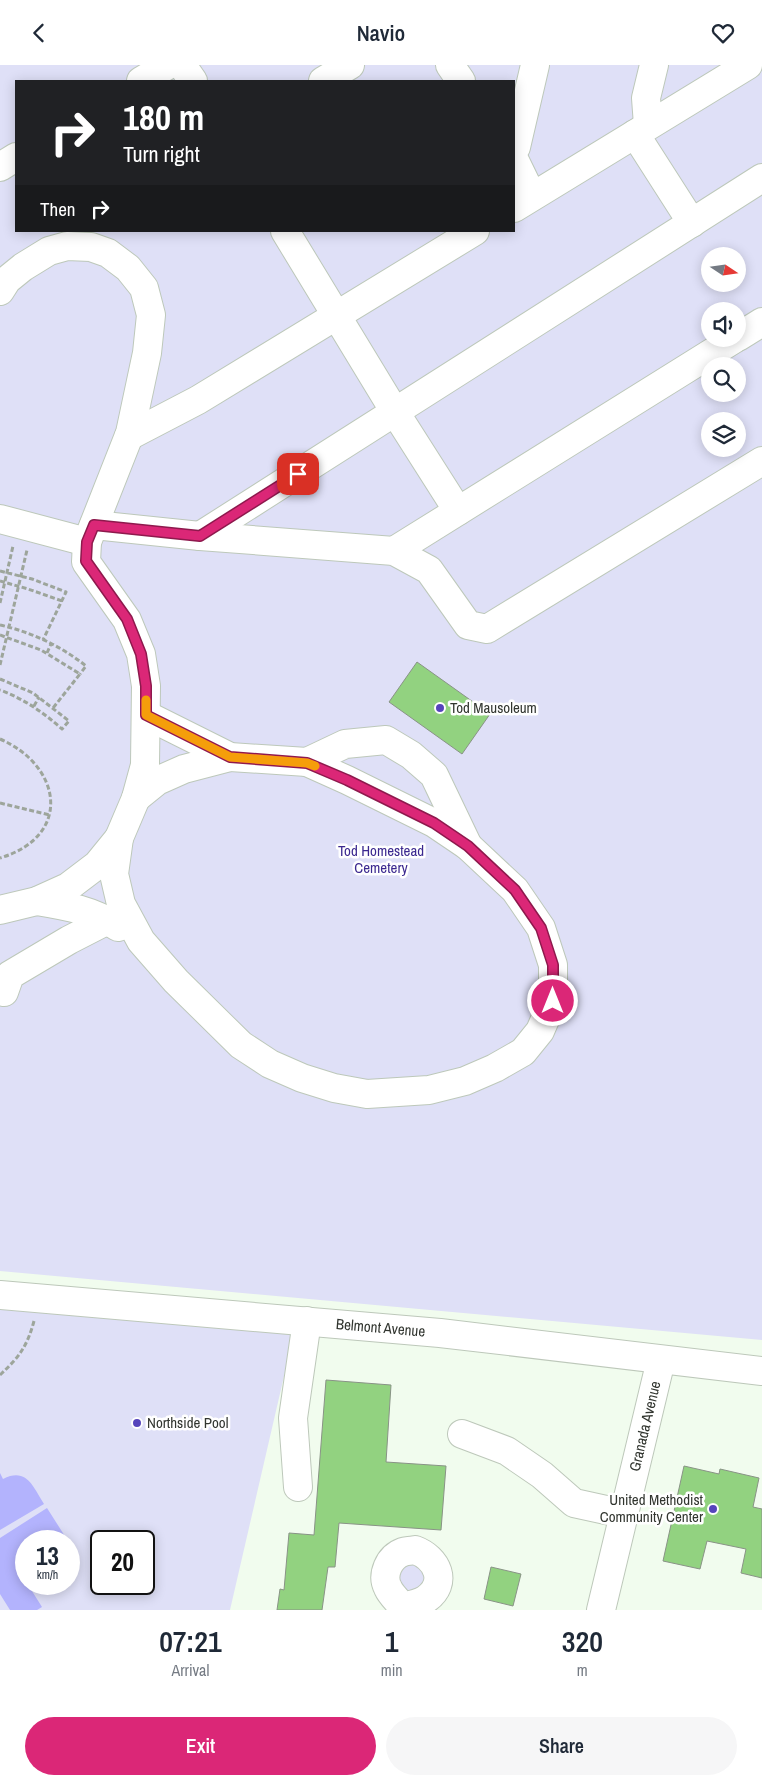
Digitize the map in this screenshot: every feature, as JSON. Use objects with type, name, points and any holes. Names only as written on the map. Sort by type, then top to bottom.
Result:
[{"type":"main road","points":[[143,80],[168,65]]},
{"type":"main road","points":[[182,65],[191,80]]},
{"type":"main road","points":[[450,65],[460,80]]},
{"type":"main road","points":[[515,148],[535,65]]},
{"type":"main road","points":[[654,65],[646,98],[642,130],[692,223]]},
{"type":"main road","points":[[515,164],[523,202],[748,65]]},
{"type":"main road","points":[[0,167],[15,158]]},
{"type":"main road","points":[[200,536],[762,178]]},
{"type":"main road","points":[[0,291],[7,280],[23,267],[79,232]]},
{"type":"main road","points":[[286,232],[458,511]]},
{"type":"main road","points":[[129,436],[198,400],[473,232]]},
{"type":"main road","points":[[49,251],[67,246],[91,247],[108,253],[128,268],[144,288],[151,315],[150,334],[138,400],[129,436],[90,533],[86,561],[127,619],[141,654],[146,686],[144,765],[136,798],[119,839],[114,875],[121,904],[141,941],[176,981],[241,1045],[270,1064],[302,1078],[334,1088],[367,1094],[429,1090],[464,1081],[494,1068],[522,1052],[540,1031],[553,1001],[553,965],[541,928],[515,890],[468,846],[434,823],[347,780],[307,763],[230,757],[184,769],[158,781],[136,798]]},
{"type":"main road","points":[[746,332],[762,322]]},
{"type":"main road","points":[[394,551],[722,347]]},
{"type":"main road","points":[[17,523],[90,533],[200,536],[394,551],[429,570],[468,625],[487,629],[762,461]]},
{"type":"main road","points":[[146,715],[230,757]]},
{"type":"main road","points":[[307,763],[345,744],[386,740],[411,755],[434,775],[468,846]]},
{"type":"main road","points":[[0,910],[36,901],[68,887],[97,865],[119,839]]},
{"type":"main road","points":[[36,901],[76,907],[108,920],[141,941]]},
{"type":"main road","points":[[4,992],[10,975],[69,940],[108,920]]},
{"type":"main road","name":"Belmont Avenue","points":[[0,1295],[440,1333],[762,1371]]},
{"type":"main road","points":[[298,1487],[293,1418],[307,1321]]},
{"type":"main road","name":"Granada Avenue","points":[[601,1610],[661,1360]]},
{"type":"main road","points":[[462,1434],[508,1451],[542,1475],[574,1503],[624,1514]]},
{"type":"path","points":[[0,603],[17,523]]},
{"type":"path","points":[[0,665],[21,576],[17,523]]},
{"type":"path","points":[[0,571],[21,576],[66,592],[43,640]]},
{"type":"path","points":[[0,581],[62,601]]},
{"type":"path","points":[[0,625],[25,632],[43,640],[76,658],[86,666],[53,708]]},
{"type":"path","points":[[0,635],[47,653],[80,674]]},
{"type":"path","points":[[47,653],[51,644]]},
{"type":"path","points":[[0,679],[39,697],[69,721],[62,729],[34,706],[0,690]]},
{"type":"path","points":[[34,706],[39,697]]},
{"type":"path","points":[[0,739],[11,743],[42,773],[50,793],[51,810],[44,829],[33,842],[16,853],[0,858]]},
{"type":"path","points":[[0,803],[50,815]]},
{"type":"path","points":[[0,1375],[18,1358],[30,1337],[39,1299]]},
{"type":"green space","name":"Tod Homestead Cemetery","points":[[0,65],[762,65],[762,1340],[0,1271]]},
{"type":"green space","name":"Northside Pool","points":[[0,1295],[297,1320],[230,1610],[0,1610]]},
{"type":"green space","points":[[394,1557],[438,1571],[403,1607]]},
{"type":"water","points":[[0,1473],[3,1479],[18,1475],[24,1477],[33,1485],[44,1504],[0,1530]]},
{"type":"water","points":[[47,1508],[61,1530],[15,1530],[15,1595],[34,1595],[42,1607],[37,1610],[10,1610],[0,1594],[0,1538]]},
{"type":"building","name":"Tod Mausoleum","points":[[417,662],[490,714],[462,754],[389,702]]},
{"type":"building","points":[[326,1380],[391,1385],[386,1462],[446,1466],[441,1530],[339,1523],[335,1567],[328,1567],[322,1610],[277,1610],[280,1589],[284,1590],[289,1533],[314,1535]]},
{"type":"building","name":"United Methodist Community Center","points":[[684,1466],[719,1474],[720,1469],[759,1478],[753,1507],[762,1509],[762,1578],[741,1573],[746,1549],[707,1541],[700,1569],[663,1561]]},
{"type":"building","points":[[491,1567],[521,1574],[513,1606],[484,1599]]},
{"type":"slow traffic","points":[[146,700],[146,715],[230,757],[307,763],[315,766]]},
{"type":"place","name":"Tod Mausoleum","points":[[440,708]]},
{"type":"place","name":"Northside Pool","points":[[137,1423]]},
{"type":"place","name":"United Methodist Community Center","points":[[713,1509]]},
{"type":"route","points":[[298,474],[200,536],[94,525],[87,542],[86,561],[97,580],[127,619],[141,654],[146,686],[146,715],[230,757],[307,763],[347,780],[434,823],[468,846],[515,890],[541,928],[553,965],[553,1001]]}]
